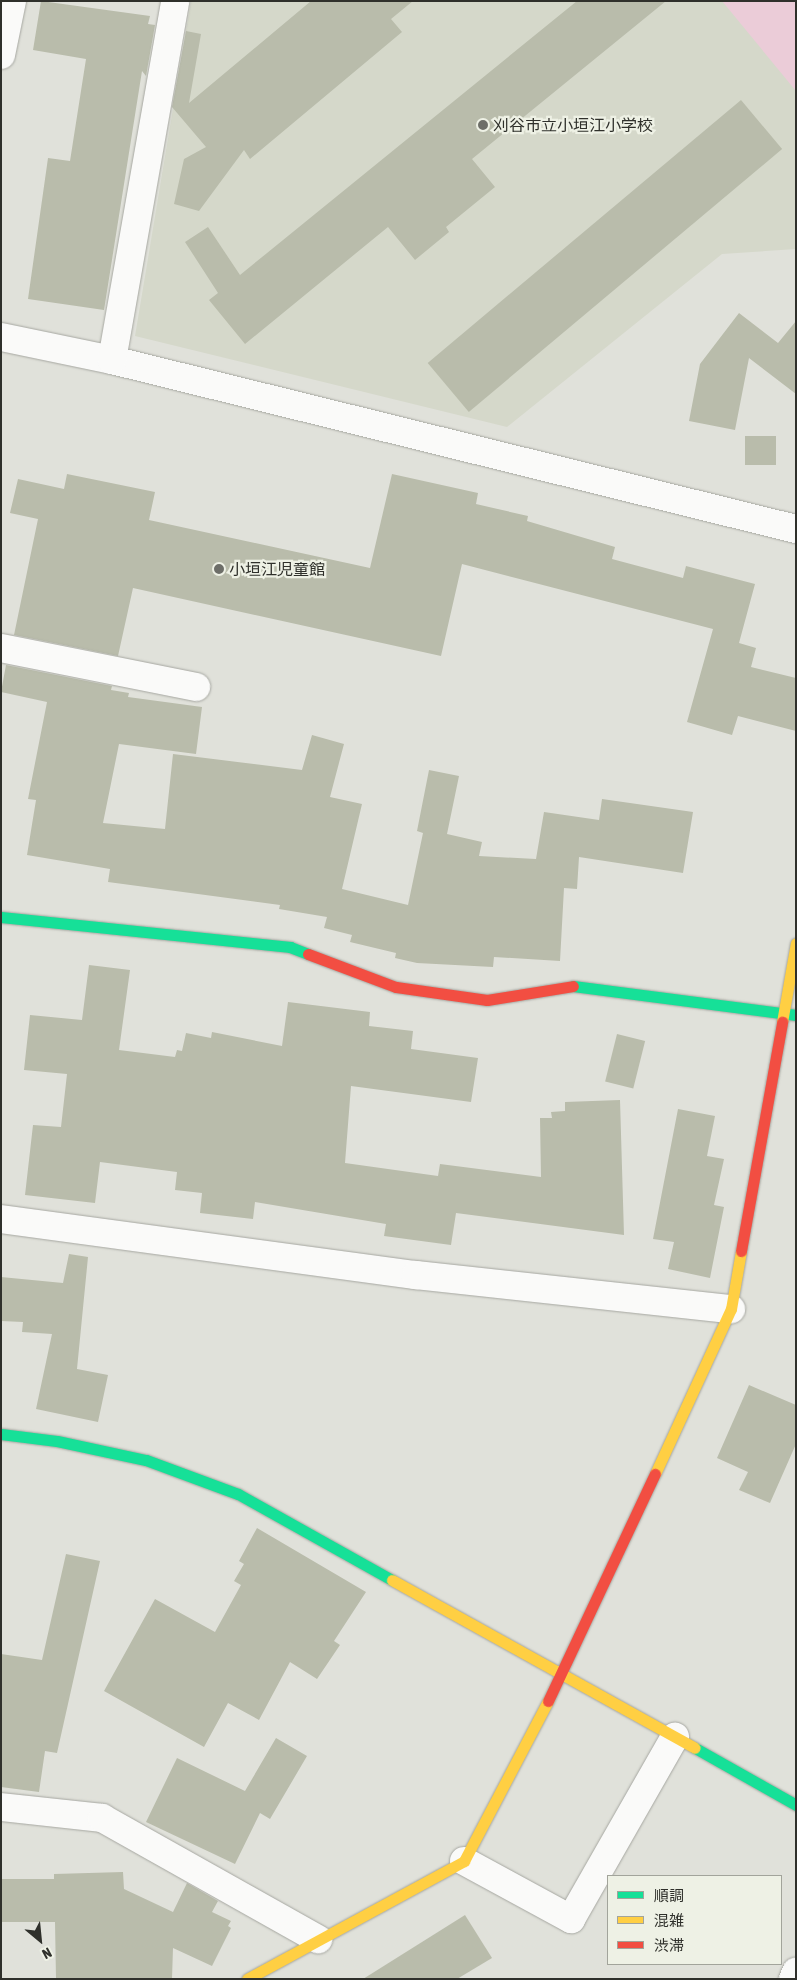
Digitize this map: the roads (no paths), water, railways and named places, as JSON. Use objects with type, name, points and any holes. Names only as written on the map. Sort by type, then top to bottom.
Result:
[{"type":"street","points":[[1,53],[12,1]]},
{"type":"street","points":[[112,360],[175,1]]},
{"type":"street","points":[[1,337],[112,360],[796,528]]},
{"type":"street","points":[[1,648],[196,687]]},
{"type":"street","points":[[1,917],[290,947],[396,987],[487,1000],[577,985],[790,1014]]},
{"type":"street","points":[[247,1979],[464,1861],[562,1674],[732,1309],[790,1014],[796,943]]},
{"type":"street","points":[[1,1219],[416,1275],[732,1309]]},
{"type":"street","points":[[1,1434],[57,1442],[146,1460],[238,1494],[796,1805]]},
{"type":"street","points":[[464,1861],[571,1919],[675,1737]]},
{"type":"street","points":[[1,1807],[102,1818],[318,1939]]},
{"type":"street","points":[[792,1979],[796,1972]]},
{"type":"place","name":"刈谷市立小垣江小学校","points":[[483,125]]},
{"type":"place","name":"小垣江児童館","points":[[219,569]]}]
